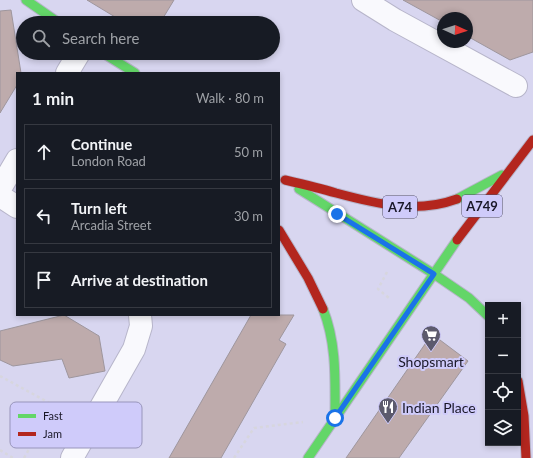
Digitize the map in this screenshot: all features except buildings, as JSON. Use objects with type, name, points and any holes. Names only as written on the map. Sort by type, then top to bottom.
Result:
[{"type":"main road","points":[[26,0],[49,16]]},
{"type":"main road","points":[[114,60],[133,72]]},
{"type":"main road","name":"A749","points":[[434,274],[462,232],[533,140]]},
{"type":"main road","name":"A74","points":[[282,178],[389,206],[403,208],[442,203],[457,198],[510,170]]},
{"type":"main road","name":"A74","points":[[282,178],[434,274]]},
{"type":"main road","points":[[280,232],[320,301],[328,324],[335,363],[335,418]]},
{"type":"main road","points":[[308,458],[434,274],[462,292],[485,312]]},
{"type":"main road","points":[[521,398],[524,416],[526,458]]},
{"type":"street","points":[[363,0],[395,20],[516,86]]},
{"type":"street","points":[[68,72],[75,60]]},
{"type":"street","points":[[0,189],[16,162]]},
{"type":"street","points":[[0,196],[16,206]]},
{"type":"street","points":[[97,402],[134,349],[141,326],[140,316]]},
{"type":"path","points":[[0,376],[48,402]]},
{"type":"path","points":[[234,458],[254,428],[335,418]]},
{"type":"path","points":[[24,458],[30,448]]},
{"type":"path","points":[[0,450],[14,458]]},
{"type":"traffic: fast","points":[[26,0],[49,16]]},
{"type":"traffic: fast","points":[[114,60],[133,72]]},
{"type":"traffic: fast","points":[[457,199],[502,175]]},
{"type":"traffic: fast","points":[[299,189],[434,274]]},
{"type":"traffic: fast","points":[[308,458],[457,240]]},
{"type":"traffic: fast","points":[[434,274],[469,298],[485,313]]},
{"type":"traffic: fast","points":[[323,309],[328,322],[333,349],[335,376],[335,418]]},
{"type":"traffic: jam","points":[[457,240],[533,140]]},
{"type":"traffic: jam","points":[[285,180],[366,201],[396,206],[427,206],[442,204],[457,199]]},
{"type":"traffic: jam","points":[[280,232],[308,278],[323,309]]},
{"type":"traffic: jam","points":[[521,398],[524,416],[526,458]]},
{"type":"place","name":"Shopsmart","points":[[431,352]]},
{"type":"place","name":"Indian Place","points":[[388,424]]},
{"type":"route","points":[[335,418],[434,274],[337,214]]}]
